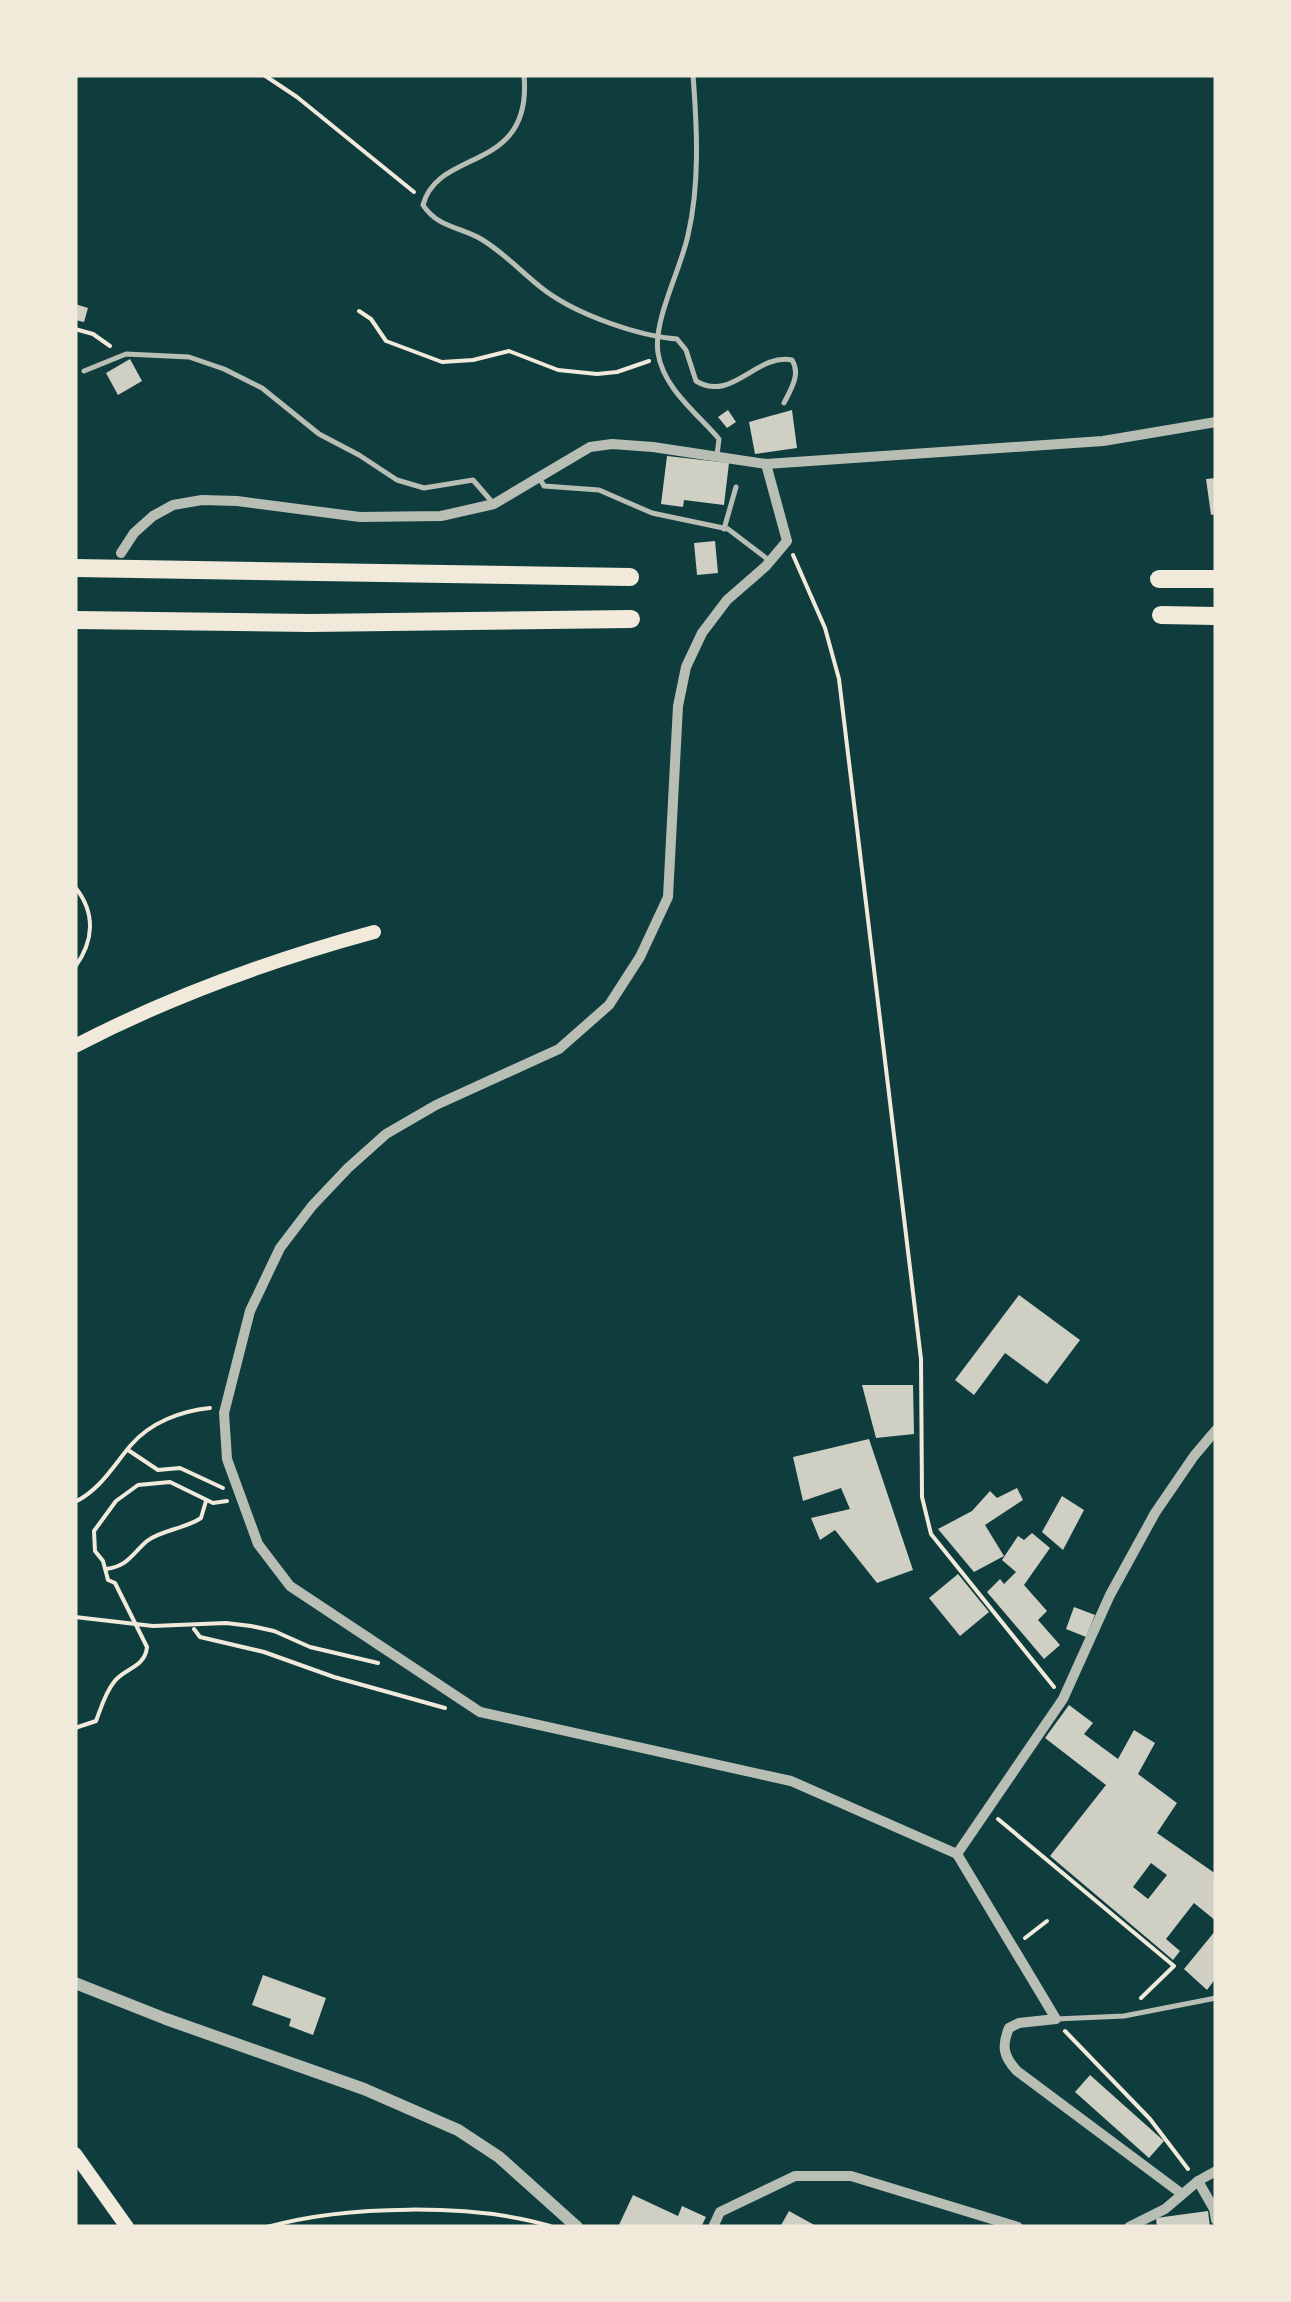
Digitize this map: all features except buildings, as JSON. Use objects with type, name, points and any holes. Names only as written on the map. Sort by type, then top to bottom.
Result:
[{"type":"highway","points":[[75,568],[630,578]]},
{"type":"highway","points":[[1159,579],[1216,580]]},
{"type":"highway","points":[[1161,616],[1216,616]]},
{"type":"highway","points":[[75,620],[328,623],[631,619]]},
{"type":"main road","points":[[75,1046],[244,972],[374,932]]},
{"type":"main road","points":[[75,2154],[127,2227]]},
{"type":"street","points":[[121,552],[153,516],[173,505],[202,500],[238,501],[316,514],[442,516],[494,504],[590,447],[612,444],[766,464],[1104,441],[1216,422]]},
{"type":"street","points":[[766,464],[787,541],[727,600],[702,633],[686,666],[678,706],[668,897],[640,957],[609,1005],[560,1049],[436,1104],[386,1134],[348,1168],[280,1248],[250,1311],[225,1408],[227,1459],[258,1544],[290,1586],[474,1708],[791,1781],[956,1854],[1056,2019],[1008,2028],[1003,2052],[1008,2061],[1017,2072],[1182,2194]]},
{"type":"street","points":[[956,1854],[1063,1699],[1110,1595],[1155,1513],[1216,1430]]},
{"type":"street","points":[[75,1983],[364,2089],[458,2130],[499,2156],[576,2227]]},
{"type":"street","points":[[1129,2227],[1165,2209],[1198,2180],[1216,2171]]},
{"type":"street","points":[[713,2227],[720,2212],[795,2176],[851,2176],[1018,2227]]},
{"type":"street","points":[[1198,2180],[1216,2220]]},
{"type":"lane","points":[[524,75],[522,108],[510,136],[500,147],[437,180],[423,205],[431,217],[480,238],[549,294],[619,326],[658,338],[676,339],[682,344],[696,381],[705,386],[728,386],[769,362],[779,358],[792,360],[795,380],[784,402]]},
{"type":"lane","points":[[693,75],[698,129],[689,233],[658,338],[659,357],[676,390],[720,440],[717,456]]},
{"type":"lane","points":[[84,372],[119,356],[153,353],[189,357],[262,388],[319,434],[397,480],[424,488],[473,480],[494,504]]},
{"type":"lane","points":[[538,476],[544,486],[599,490],[652,513],[738,534],[770,561]]},
{"type":"lane","points":[[724,529],[736,486]]},
{"type":"lane","points":[[1056,2019],[1124,2016],[1216,1998]]},
{"type":"path","points":[[264,75],[324,118],[411,191],[425,197]]},
{"type":"path","points":[[358,311],[372,319],[386,341],[442,362],[510,352],[558,370],[597,374],[617,372],[659,357]]},
{"type":"path","points":[[75,329],[106,340],[119,356]]},
{"type":"path","points":[[787,541],[825,628],[839,679],[921,1359],[922,1497],[932,1534],[1063,1699]]},
{"type":"path","points":[[75,887],[85,899],[90,917],[90,937],[75,968]]},
{"type":"path","points":[[75,1502],[99,1485],[145,1432],[188,1410],[225,1408]]},
{"type":"path","points":[[128,1450],[158,1470],[180,1468],[217,1487],[237,1486]]},
{"type":"path","points":[[75,1728],[96,1721],[115,1679],[147,1655],[148,1648],[95,1551],[94,1531],[106,1512],[130,1490],[153,1482],[170,1482],[213,1503],[242,1498]]},
{"type":"path","points":[[105,1570],[128,1563],[150,1538],[185,1528],[201,1518],[206,1500]]},
{"type":"path","points":[[75,1617],[192,1627],[226,1623],[274,1630],[310,1647],[380,1664],[391,1653]]},
{"type":"path","points":[[192,1627],[200,1637],[264,1652],[436,1707],[474,1708]]},
{"type":"path","points":[[986,1809],[1174,1966],[1124,2016]]},
{"type":"path","points":[[1012,1946],[1047,1922]]},
{"type":"path","points":[[1056,2019],[1150,2119],[1198,2180]]},
{"type":"path","points":[[267,2227],[302,2217],[357,2212],[499,2216],[555,2227]]}]
